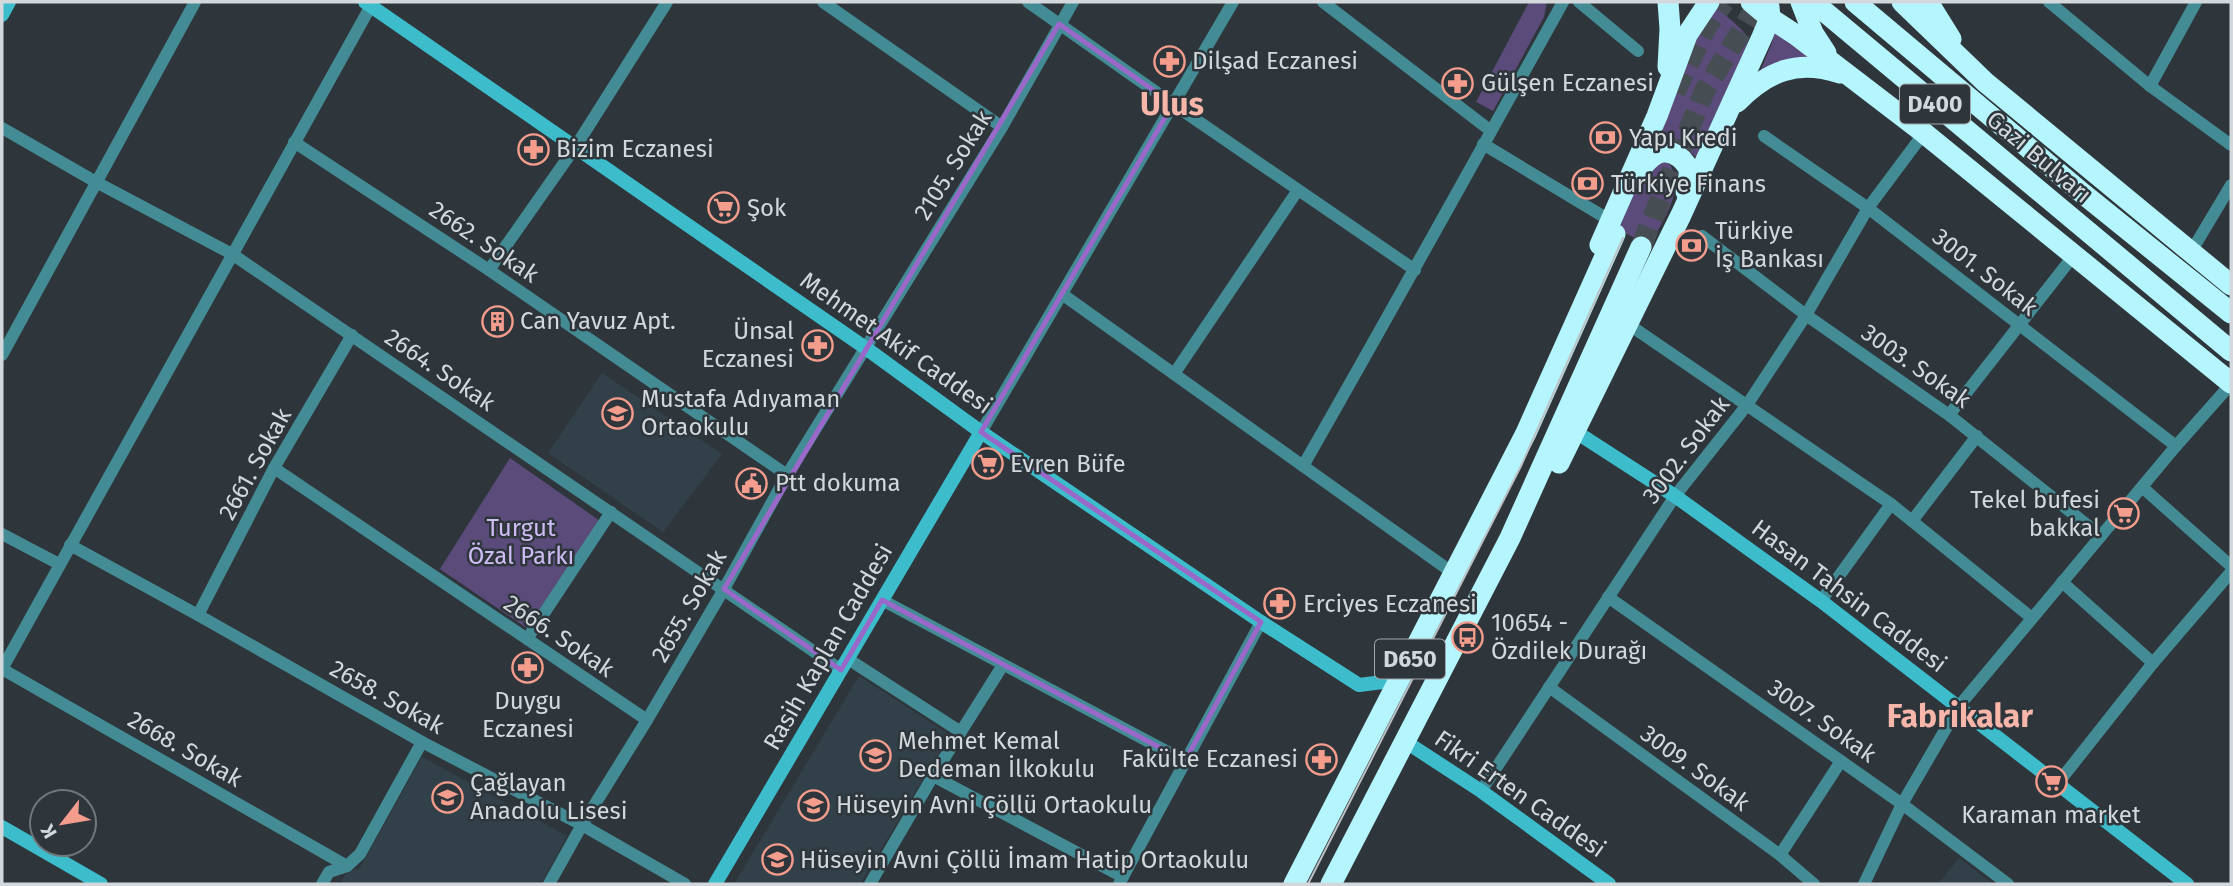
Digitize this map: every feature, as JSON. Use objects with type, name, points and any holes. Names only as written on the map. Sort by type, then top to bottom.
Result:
[{"type":"highway","points":[[1666,94],[1670,29],[1668,2]]},
{"type":"highway","points":[[1613,228],[1622,194],[1666,94],[1687,35],[1709,2]]},
{"type":"highway","points":[[1751,2],[1769,10],[1924,133],[2231,383]]},
{"type":"highway","points":[[1801,2],[1813,33],[1841,69]]},
{"type":"highway","name":"Gazi Bulvarı","points":[[1813,2],[2231,351]]},
{"type":"highway","name":"Gazi Bulvarı","points":[[1855,2],[2081,192],[2231,313]]},
{"type":"highway","points":[[1902,2],[1985,82],[2231,285]]},
{"type":"highway","points":[[1928,2],[1949,36],[1985,82]]},
{"type":"highway","points":[[1510,538],[1548,482],[1576,432],[1727,115],[1769,10]]},
{"type":"highway","points":[[1727,115],[1737,101],[1773,73],[1819,66],[1841,69]]},
{"type":"highway","points":[[1622,194],[1655,153],[1666,151],[1675,154],[1689,170],[1681,215]]},
{"type":"highway","name":"D650","points":[[1294,884],[1489,501],[1512,434],[1613,228]]},
{"type":"highway","name":"D650","points":[[1331,884],[1510,538],[1641,247]]},
{"type":"street","points":[[2,15],[9,2]]},
{"type":"street","points":[[2,355],[195,2]]},
{"type":"street","points":[[489,270],[576,146],[667,2]]},
{"type":"street","points":[[823,2],[1002,127]]},
{"type":"street","points":[[1028,2],[1415,270]]},
{"type":"street","name":"2105. Sokak","points":[[867,349],[1002,127],[1073,2]]},
{"type":"street","points":[[981,432],[1233,2]]},
{"type":"street","points":[[1323,2],[1491,131]]},
{"type":"street","points":[[1303,466],[1563,2]]},
{"type":"street","points":[[1579,2],[1638,51]]},
{"type":"street","points":[[2051,2],[2150,86],[2231,145]]},
{"type":"street","points":[[2150,86],[2196,2]]},
{"type":"street","points":[[2,669],[369,3]]},
{"type":"street","name":"Mehmet Akif Caddesi","points":[[369,3],[867,349],[981,432],[1261,622],[1359,685],[1383,682],[1408,663]]},
{"type":"street","name":"2664. Sokak","points":[[2,128],[96,182],[232,254],[724,589],[961,732]]},
{"type":"street","name":"3002. Sokak","points":[[1480,791],[1675,496],[1746,405],[1806,315],[1868,208],[1924,133]]},
{"type":"street","name":"3001. Sokak","points":[[1764,136],[1868,208],[2176,446]]},
{"type":"street","name":"2662. Sokak","points":[[294,142],[489,270],[787,475]]},
{"type":"street","points":[[1483,144],[1613,228]]},
{"type":"street","points":[[2191,252],[2231,185]]},
{"type":"street","points":[[1174,374],[1298,190]]},
{"type":"street","name":"3003. Sokak","points":[[1702,236],[1806,315],[1977,436],[2101,536]]},
{"type":"street","points":[[1949,415],[2074,255]]},
{"type":"street","points":[[1062,294],[1453,573]]},
{"type":"street","points":[[1628,324],[1891,504],[2032,618]]},
{"type":"street","name":"2661. Sokak","points":[[198,615],[274,468],[352,335]]},
{"type":"street","name":"2655. Sokak","points":[[549,884],[724,589],[787,475],[867,349]]},
{"type":"street","points":[[1864,884],[1902,804],[1959,706],[2231,383]]},
{"type":"street","name":"Rasih Kaplan Caddesi","points":[[715,884],[981,432]]},
{"type":"street","name":"Hasan Tahsin Caddesi","points":[[1576,432],[1675,496],[1821,601],[2187,884]]},
{"type":"street","points":[[1912,521],[1977,436]]},
{"type":"street","name":"2666. Sokak","points":[[274,468],[647,720]]},
{"type":"street","points":[[2142,487],[2231,566]]},
{"type":"street","points":[[1821,601],[1891,504]]},
{"type":"street","points":[[527,639],[611,512]]},
{"type":"street","points":[[2,534],[59,564]]},
{"type":"street","name":"2658. Sokak","points":[[69,545],[422,742],[582,825],[685,884]]},
{"type":"street","points":[[2058,783],[2153,663],[2231,572]]},
{"type":"street","points":[[2062,582],[2153,663]]},
{"type":"street","name":"3007. Sokak","points":[[1608,597],[1902,804],[2008,884]]},
{"type":"street","points":[[882,600],[1185,761]]},
{"type":"street","points":[[933,776],[1121,881],[1261,622]]},
{"type":"street","points":[[870,884],[933,776],[1003,665]]},
{"type":"street","name":"2668. Sokak","points":[[2,669],[347,866]]},
{"type":"street","name":"3009. Sokak","points":[[1549,687],[1780,855],[1814,884]]},
{"type":"street","points":[[322,884],[329,872],[347,866],[360,854],[422,742]]},
{"type":"street","name":"Fikri Erten Caddesi","points":[[1406,742],[1480,791],[1609,884]]},
{"type":"street","points":[[1780,855],[1842,761]]},
{"type":"street","points":[[2,827],[101,884]]},
{"type":"highlighted area","points":[[1059,24],[1173,104],[981,432],[1261,622],[1185,761],[882,600],[841,670],[724,589]]},
{"type":"shaded area","name":"Mustafa Adıyaman Ortaokulu","points":[[602,373],[722,454],[663,532],[548,453]]},
{"type":"shaded area","points":[[859,676],[950,735],[860,884],[734,884]]},
{"type":"shaded area","name":"Çağlayan Anadolu Lisesi","points":[[422,757],[567,836],[541,884],[340,884],[347,872],[360,868]]},
{"type":"shaded area","points":[[1959,858],[1993,884],[1938,884]]},
{"type":"green space","points":[[1529,2],[1547,2],[1544,17],[1493,111],[1476,102]]},
{"type":"green space","points":[[1716,6],[1749,39],[1696,157],[1676,143],[1652,141],[1704,18]]},
{"type":"green space","points":[[1775,31],[1818,60],[1758,76]]},
{"type":"green space","points":[[1656,162],[1669,163],[1675,183],[1671,205],[1650,245],[1612,227],[1632,186]]},
{"type":"green space","name":"Turgut Özal Parkı","points":[[510,458],[600,521],[528,629],[440,569]]},
{"type":"tunnel","points":[[1675,92],[1706,28],[1724,2]]},
{"type":"tunnel","points":[[1641,247],[1705,90],[1759,2]]},
{"type":"tram line","points":[[1308,884],[1521,466],[1623,238]]},
{"type":"place","name":"Dilşad Eczanesi","points":[[1169,61]]},
{"type":"place","name":"Gülşen Eczanesi","points":[[1458,83]]},
{"type":"place","name":"Yapı Kredi","points":[[1606,138]]},
{"type":"place","name":"Bizim Eczanesi","points":[[533,149]]},
{"type":"place","name":"Türkiye Finans","points":[[1588,184]]},
{"type":"place","name":"Şok","points":[[724,208]]},
{"type":"place","name":"Türkiye İş Bankası","points":[[1692,245]]},
{"type":"place","name":"Can Yavuz Apt.","points":[[497,321]]},
{"type":"place","name":"Ünsal Eczanesi","points":[[817,345]]},
{"type":"place","name":"Mustafa Adıyaman Ortaokulu","points":[[618,413]]},
{"type":"place","name":"Evren Büfe","points":[[987,464]]},
{"type":"place","name":"Ptt dokuma","points":[[752,483]]},
{"type":"place","name":"Tekel bufesi bakkal","points":[[2123,514]]},
{"type":"place","name":"Erciyes Eczanesi","points":[[1280,604]]},
{"type":"place","name":"10654 - Özdilek Durağı","points":[[1468,637]]},
{"type":"place","name":"Duygu Eczanesi","points":[[528,667]]},
{"type":"place","name":"Mehmet Kemal Dedeman İlkokulu","points":[[875,755]]},
{"type":"place","name":"Fakülte Eczanesi","points":[[1321,759]]},
{"type":"place","name":"Karaman market","points":[[2051,781]]},
{"type":"place","name":"Çağlayan Anadolu Lisesi","points":[[447,797]]},
{"type":"place","name":"Hüseyin Avni Çöllü Ortaokulu","points":[[813,805]]},
{"type":"place","name":"Hüseyin Avni Çöllü İmam Hatip Ortaokulu","points":[[777,860]]},
{"type":"district","name":"Ulus","points":[[1172,104]]},
{"type":"district","name":"Fabrikalar","points":[[1960,716]]}]
